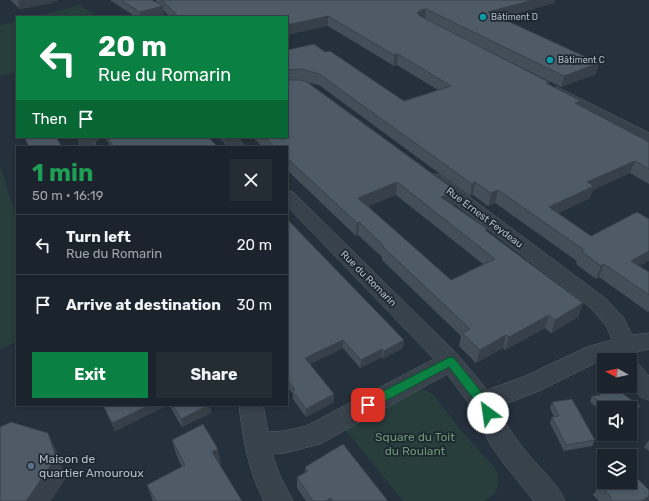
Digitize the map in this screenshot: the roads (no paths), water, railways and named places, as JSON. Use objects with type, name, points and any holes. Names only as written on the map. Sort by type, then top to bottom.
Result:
[{"type":"street","points":[[544,84],[649,139]]},
{"type":"street","points":[[88,146],[87,140],[91,138]]},
{"type":"street","points":[[229,138],[237,146]]},
{"type":"street","name":"Rue Ernest Feydeau","points":[[421,169],[598,303],[616,322],[626,352]]},
{"type":"street","name":"Rue du Romarin","points":[[288,197],[450,361],[482,402]]},
{"type":"street","points":[[551,501],[514,457],[499,436],[482,402],[531,384],[595,352],[626,352],[649,341]]},
{"type":"street","points":[[257,444],[285,442],[311,436],[450,361]]},
{"type":"street","points":[[637,379],[649,390]]},
{"type":"street","points":[[251,406],[262,465],[270,486],[279,501]]},
{"type":"place","name":"Bâtiment D","points":[[483,17]]},
{"type":"place","name":"Bâtiment C","points":[[550,60]]},
{"type":"place","name":"Maison de quartier Amouroux","points":[[31,466]]},
{"type":"park label","name":"Square du Toit du Roulant","points":[[415,444]]}]
